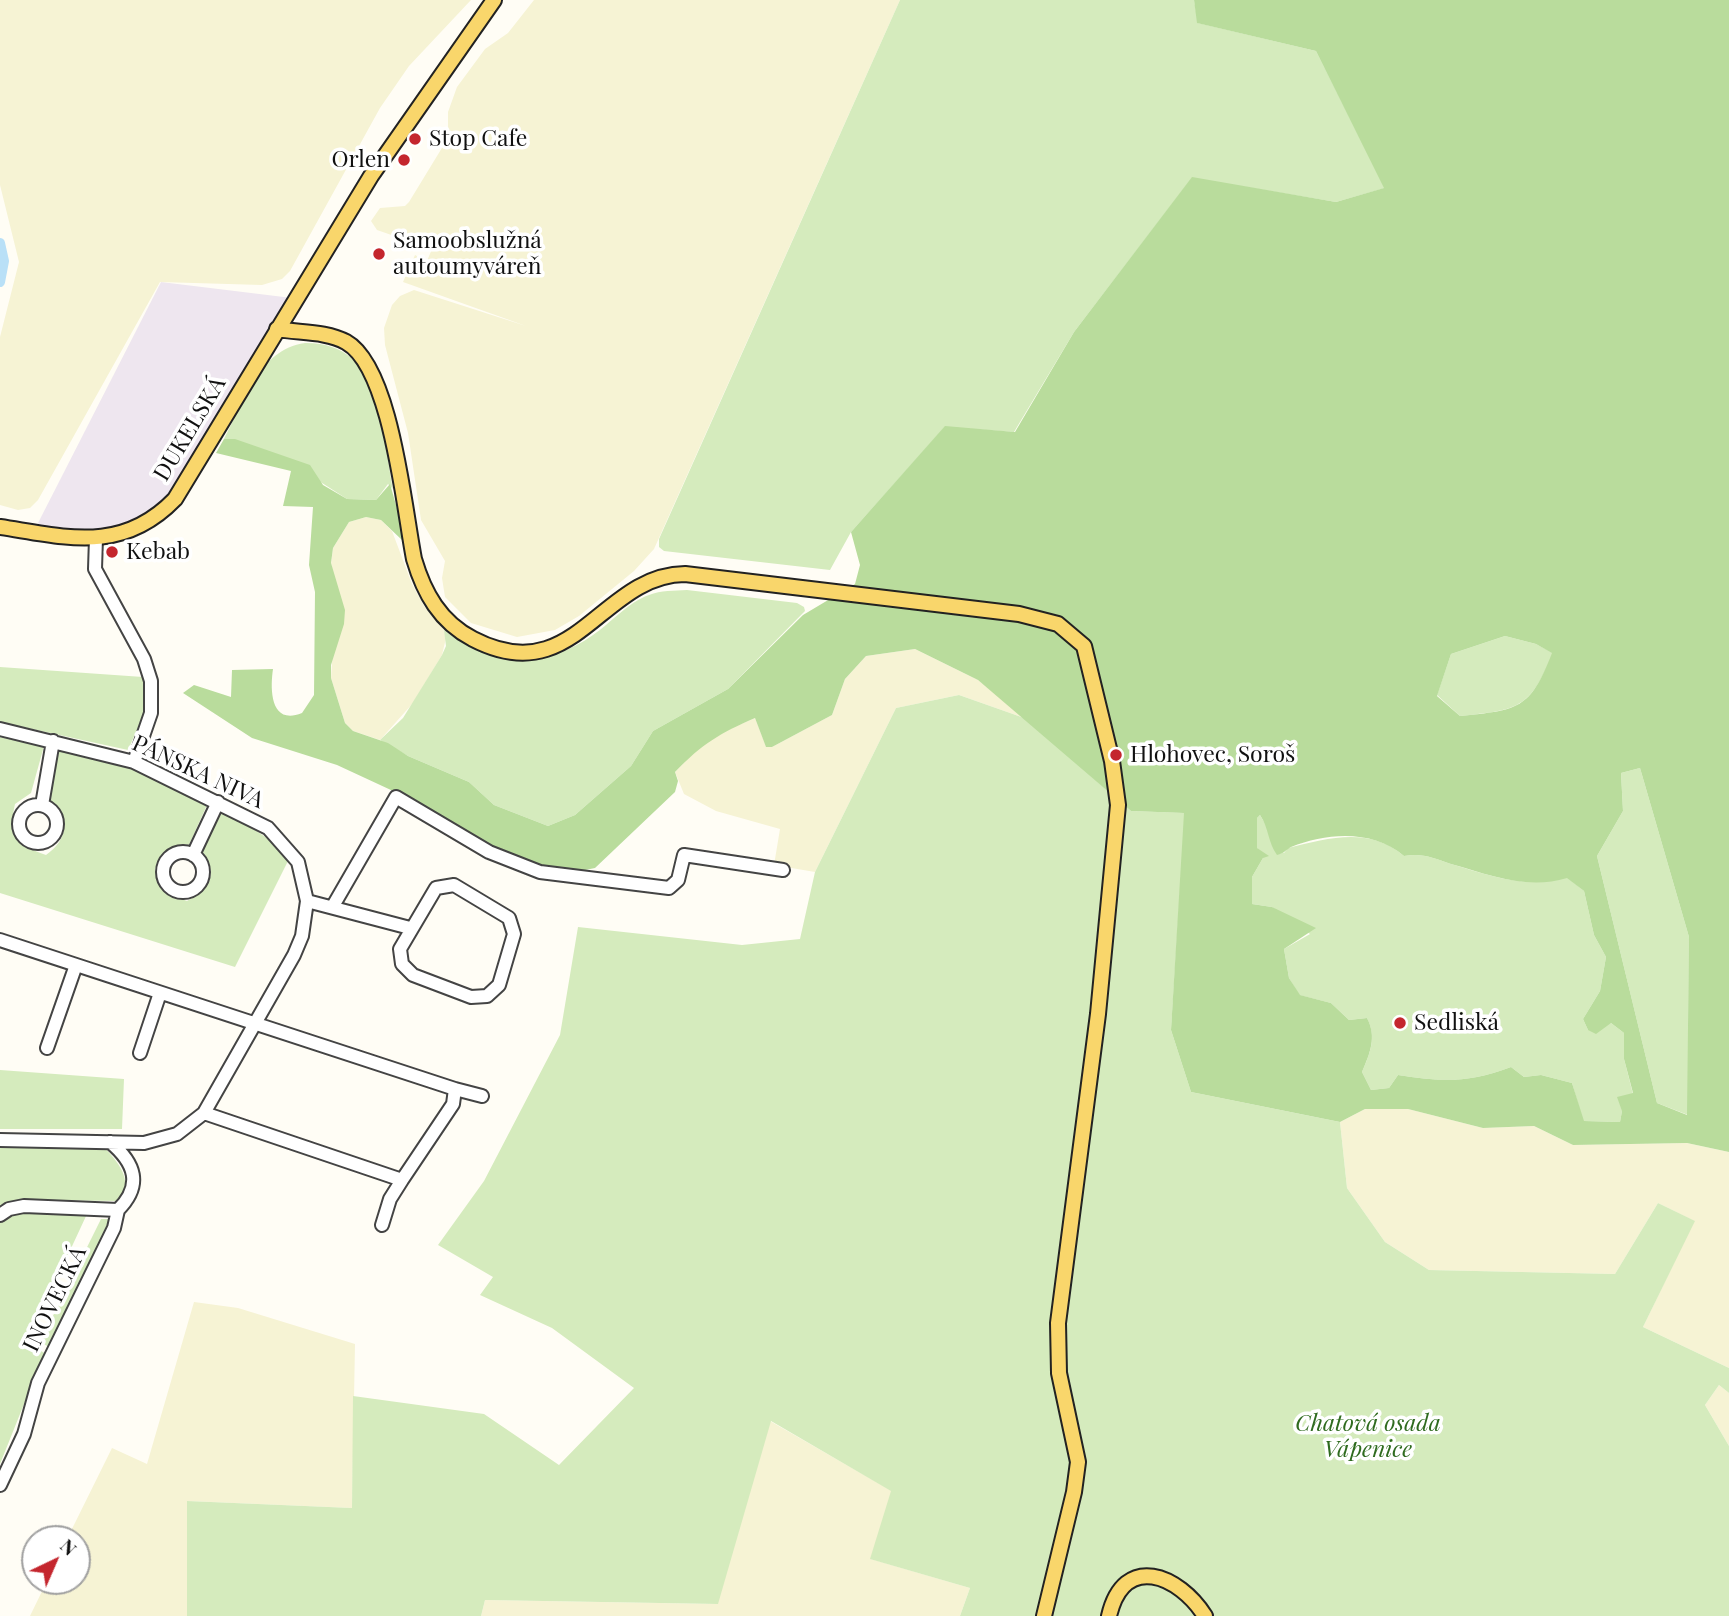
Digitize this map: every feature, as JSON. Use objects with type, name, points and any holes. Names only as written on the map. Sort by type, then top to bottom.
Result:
[{"type":"main road","name":"DUKELSKÁ","points":[[0,527],[96,538],[132,531],[174,499],[190,479],[371,176],[494,0]]},
{"type":"main road","points":[[277,330],[334,337],[351,345],[366,359],[382,396],[414,559],[422,585],[433,604],[453,625],[489,646],[530,651],[557,646],[583,631],[637,587],[657,578],[679,574],[1019,614],[1058,624],[1084,646],[1112,761],[1118,822],[1098,1014],[1057,1335],[1059,1373],[1076,1444],[1077,1471],[1044,1616]]},
{"type":"main road","points":[[1109,1616],[1122,1589],[1139,1577],[1152,1576],[1179,1586],[1205,1616]]},
{"type":"street","points":[[96,538],[95,569],[144,659],[151,681],[152,713],[134,762]]},
{"type":"street","name":"PÁNSKA NIVA","points":[[0,729],[134,762],[268,828],[298,862],[307,901]]},
{"type":"street","points":[[42,805],[53,741]]},
{"type":"street","points":[[334,906],[396,797],[507,860],[563,877],[593,877],[668,888],[678,880],[684,855],[783,870]]},
{"type":"street","points":[[193,855],[218,802]]},
{"type":"street","points":[[454,885],[509,918],[513,934],[499,985],[486,996],[471,997],[413,975],[402,964],[400,949],[410,928],[436,888],[454,885]]},
{"type":"street","points":[[0,1140],[144,1143],[177,1134],[204,1113],[256,1024],[302,937],[307,901],[410,928]]},
{"type":"street","points":[[0,940],[482,1096]]},
{"type":"street","points":[[47,1048],[76,965]]},
{"type":"street","points":[[140,1053],[160,993]]},
{"type":"street","points":[[382,1226],[390,1199],[453,1104],[455,1089]]},
{"type":"street","points":[[204,1113],[402,1180]]},
{"type":"street","points":[[110,1142],[122,1152],[131,1167]]},
{"type":"street","points":[[131,1167],[144,1143]]},
{"type":"street","name":"INOVECKÁ","points":[[0,1485],[24,1434],[38,1383],[114,1228],[118,1209],[130,1198],[135,1182],[131,1167]]},
{"type":"street","points":[[0,1215],[9,1209],[24,1206],[118,1209]]},
{"type":"shaded area","points":[[0,0],[471,0],[409,66],[380,108],[290,271],[282,279],[262,285],[160,282],[38,500],[30,508],[18,510],[0,505],[0,337],[19,262],[0,185]]},
{"type":"shaded area","points":[[534,0],[900,0],[654,549],[634,571],[579,616],[555,630],[517,637],[471,623],[445,597],[442,578],[445,561],[421,520],[408,433],[385,345],[384,328],[392,305],[400,296],[414,290],[526,326],[403,282],[415,255],[427,261],[432,249],[377,230],[371,221],[380,208],[405,206],[409,202],[448,138],[448,112],[457,87],[485,49],[508,33]]},
{"type":"shaded area","points":[[161,282],[292,298],[171,498],[126,526],[92,535],[37,525]]},
{"type":"shaded area","points":[[366,517],[381,520],[392,531],[412,584],[424,606],[444,630],[446,638],[442,655],[413,703],[380,740],[353,731],[345,723],[331,678],[337,588],[331,564],[333,548],[349,522]]},
{"type":"shaded area","points":[[915,649],[978,680],[1027,719],[959,695],[896,708],[815,872],[774,865],[780,829],[716,811],[684,794],[675,772],[699,747],[717,734],[755,718],[766,746],[772,747],[832,715],[845,679],[866,656]]},
{"type":"shaded area","points":[[1365,1109],[1408,1109],[1483,1128],[1534,1126],[1573,1145],[1687,1143],[1729,1152],[1729,1368],[1643,1327],[1694,1221],[1658,1203],[1615,1274],[1429,1270],[1385,1242],[1347,1188],[1340,1122]]},
{"type":"shaded area","points":[[194,1302],[238,1308],[355,1344],[352,1508],[187,1501],[187,1616],[30,1616],[40,1595],[91,1595],[91,1525],[74,1525],[112,1448],[147,1464]]},
{"type":"shaded area","points":[[1719,1385],[1729,1393],[1729,1446],[1705,1405]]},
{"type":"shaded area","points":[[770,1421],[892,1491],[871,1559],[970,1588],[960,1616],[481,1616],[485,1600],[717,1604]]},
{"type":"green space","points":[[900,0],[1194,0],[1198,23],[1316,51],[1385,188],[1336,202],[1192,178],[1074,332],[1014,432],[945,427],[851,532],[830,570],[664,551],[659,547],[659,539]]},
{"type":"green space","points":[[1194,0],[1729,0],[1729,1152],[1687,1143],[1573,1145],[1534,1126],[1483,1128],[1408,1109],[1365,1109],[1340,1122],[1191,1092],[1171,1030],[1184,813],[1131,811],[978,680],[915,649],[866,656],[845,679],[832,715],[772,747],[766,747],[755,718],[712,740],[675,772],[678,781],[675,792],[595,868],[565,874],[495,852],[406,797],[337,765],[252,738],[183,693],[194,685],[231,697],[232,670],[273,669],[272,695],[278,710],[284,714],[291,716],[302,713],[314,695],[315,592],[309,565],[313,507],[283,506],[291,471],[216,453],[224,439],[235,439],[310,465],[323,485],[347,499],[376,500],[390,484],[404,533],[402,540],[381,520],[366,517],[349,522],[333,548],[331,563],[345,610],[344,624],[331,665],[331,678],[345,723],[353,731],[388,743],[408,756],[469,782],[494,805],[548,826],[575,815],[631,766],[653,731],[728,689],[803,615],[855,584],[860,565],[851,532],[945,426],[1015,432],[1074,332],[1192,177],[1336,202],[1384,188],[1316,51],[1197,23]],"holes":[[[1505,636],[1536,644],[1552,653],[1537,686],[1520,704],[1496,712],[1460,716],[1437,696],[1451,654]],[[1640,768],[1689,937],[1687,1115],[1657,1103],[1597,856],[1623,811],[1621,773]],[[1260,815],[1263,820],[1277,855],[1291,847],[1320,838],[1350,836],[1379,842],[1404,856],[1428,857],[1509,880],[1537,882],[1567,878],[1584,891],[1594,935],[1606,957],[1600,991],[1583,1019],[1588,1030],[1596,1034],[1611,1023],[1624,1033],[1624,1059],[1633,1093],[1617,1097],[1622,1111],[1620,1122],[1584,1121],[1572,1083],[1541,1075],[1524,1077],[1511,1067],[1455,1080],[1398,1075],[1389,1088],[1371,1090],[1362,1072],[1372,1038],[1367,1018],[1349,1020],[1331,1003],[1300,995],[1289,978],[1284,949],[1316,928],[1272,907],[1252,904],[1252,877],[1263,858],[1269,856],[1257,848],[1257,818]]]},
{"type":"green space","points":[[305,343],[331,347],[351,357],[365,373],[381,417],[393,489],[388,484],[376,500],[347,499],[319,481],[224,439],[246,394],[264,367],[275,356]]},
{"type":"green space","points":[[687,590],[797,603],[804,607],[805,611],[728,689],[653,731],[631,766],[575,815],[548,826],[494,805],[469,782],[408,756],[380,740],[403,718],[442,655],[446,646],[444,630],[480,651],[518,659],[537,658],[575,646],[641,598],[658,592]]},
{"type":"green space","points":[[1505,636],[1536,644],[1553,653],[1545,672],[1529,696],[1520,703],[1496,712],[1460,716],[1437,695],[1451,654]]},
{"type":"green space","points":[[0,667],[143,677],[145,712],[128,750],[0,722]]},
{"type":"green space","name":"Chatová osada Vápenice","points":[[959,695],[1027,719],[1131,811],[1185,813],[1171,1030],[1191,1092],[1340,1122],[1347,1188],[1385,1242],[1429,1270],[1615,1274],[1658,1203],[1695,1221],[1643,1327],[1729,1368],[1729,1393],[1719,1385],[1705,1405],[1729,1446],[1729,1616],[960,1616],[970,1588],[870,1559],[891,1491],[771,1421],[718,1604],[485,1600],[481,1616],[187,1616],[187,1501],[352,1508],[353,1396],[484,1414],[559,1465],[634,1388],[552,1328],[480,1295],[493,1277],[438,1245],[484,1181],[560,1035],[578,927],[742,945],[800,939],[815,872],[896,708]]},
{"type":"green space","points":[[0,737],[44,746],[31,793],[15,804],[13,823],[22,843],[46,855],[59,842],[64,828],[61,814],[50,800],[59,750],[130,767],[207,805],[189,845],[173,848],[155,869],[163,886],[181,899],[187,901],[195,896],[210,880],[210,867],[202,851],[221,811],[258,832],[282,851],[289,859],[235,967],[0,893]]},
{"type":"green space","points":[[1640,768],[1689,937],[1688,1115],[1657,1103],[1597,856],[1623,811],[1621,773]]},
{"type":"green space","points":[[1260,815],[1271,834],[1271,843],[1284,853],[1288,848],[1333,838],[1363,838],[1391,847],[1404,856],[1428,857],[1508,880],[1537,882],[1567,877],[1584,891],[1594,935],[1606,957],[1600,991],[1583,1019],[1588,1030],[1611,1023],[1624,1033],[1624,1059],[1633,1094],[1622,1111],[1620,1122],[1583,1121],[1572,1083],[1541,1075],[1524,1077],[1511,1067],[1455,1080],[1398,1075],[1389,1088],[1371,1090],[1362,1072],[1372,1039],[1367,1018],[1349,1020],[1331,1003],[1299,995],[1289,978],[1284,949],[1310,934],[1272,907],[1252,904],[1252,877],[1263,858],[1257,848],[1257,818]]},
{"type":"green space","points":[[0,1070],[124,1079],[122,1129],[0,1129]]},
{"type":"green space","points":[[0,1146],[103,1146],[119,1165],[125,1178],[122,1201],[24,1200],[0,1207]]},
{"type":"green space","points":[[12,1213],[87,1214],[27,1343],[48,1355],[32,1384],[0,1464],[0,1222]]},
{"type":"green space","points":[[101,1219],[108,1219],[110,1225],[51,1348],[40,1342]]},
{"type":"waterway","points":[[0,243],[4,261],[0,282]]},
{"type":"place","name":"Stop Cafe","points":[[415,139]]},
{"type":"place","name":"Orlen","points":[[404,160]]},
{"type":"place","name":"Samoobslužná autoumyváreň","points":[[379,254]]},
{"type":"place","name":"Kebab","points":[[112,552]]},
{"type":"place","name":"Hlohovec, Soroš","points":[[1116,755]]},
{"type":"place","name":"Sedliská","points":[[1400,1023]]}]
